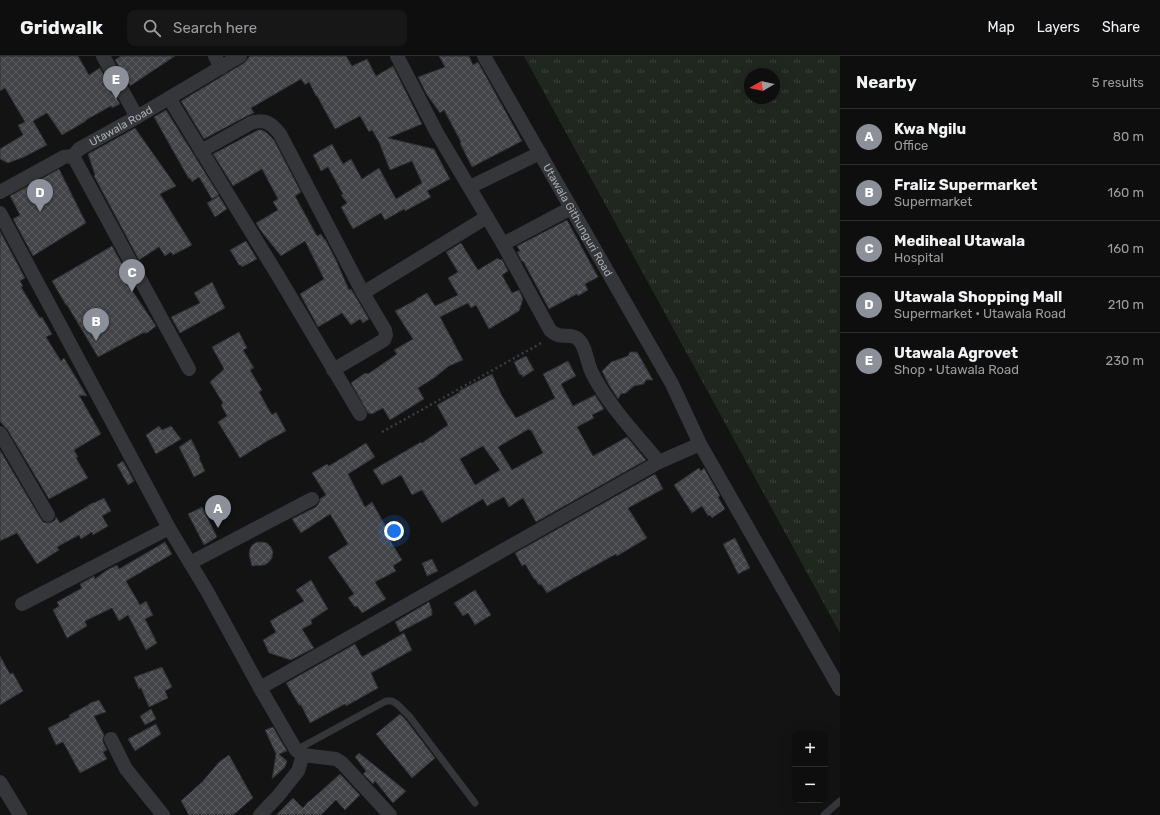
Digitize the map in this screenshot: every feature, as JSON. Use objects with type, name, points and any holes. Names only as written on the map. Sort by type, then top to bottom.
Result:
[{"type":"street","points":[[103,56],[137,117]]},
{"type":"street","name":"Utawala Road","points":[[0,192],[64,157],[73,156],[79,149],[169,98],[218,62],[240,56]]},
{"type":"street","points":[[397,56],[437,133],[503,244],[550,330],[556,334],[578,338],[584,346],[591,371],[603,393],[659,462]]},
{"type":"street","name":"Utawala Githunguri Road","points":[[484,56],[672,384],[700,444],[840,689]]},
{"type":"street","points":[[169,98],[277,274],[360,414]]},
{"type":"street","points":[[201,151],[251,122],[258,120],[274,126],[280,134],[363,293],[385,330],[386,335],[384,340],[333,370]]},
{"type":"street","points":[[470,187],[540,153]]},
{"type":"street","points":[[73,156],[189,368]]},
{"type":"street","points":[[503,244],[571,208]]},
{"type":"street","points":[[0,213],[169,528],[260,688],[299,753],[298,771],[278,796],[260,815]]},
{"type":"street","points":[[363,293],[487,217]]},
{"type":"street","points":[[0,434],[48,515]]},
{"type":"street","points":[[260,688],[659,462],[700,444]]},
{"type":"street","points":[[190,563],[312,499]]},
{"type":"street","points":[[22,604],[169,528]]},
{"type":"street","points":[[111,739],[126,769],[163,815]]},
{"type":"street","points":[[299,753],[336,759],[342,763],[390,815]]},
{"type":"street","points":[[0,782],[20,815]]},
{"type":"lane","points":[[299,753],[386,701],[392,701],[410,717],[475,803]]},
{"type":"lane","points":[[824,815],[840,801]]},
{"type":"path","points":[[382,432],[556,334]]},
{"type":"green space","points":[[524,56],[840,56],[840,633]]},
{"type":"building","points":[[0,56],[78,56],[89,75],[100,68],[120,104],[112,108],[111,106],[62,135],[47,113],[33,121],[47,145],[24,157],[8,163],[0,159],[0,149],[23,135],[18,125],[25,122],[5,88],[0,91]]},
{"type":"building","points":[[121,56],[175,56],[130,86],[115,60]]},
{"type":"building","points":[[250,56],[346,56],[352,66],[367,59],[376,76],[393,66],[422,124],[388,138],[434,149],[450,179],[427,191],[431,197],[405,211],[404,209],[385,220],[381,213],[353,229],[341,207],[347,203],[341,195],[343,194],[328,167],[321,171],[313,155],[332,144],[343,164],[351,159],[362,179],[379,168],[396,199],[422,183],[412,161],[390,170],[379,142],[372,130],[369,132],[360,116],[335,129],[309,82],[305,85],[301,79],[251,108],[254,113],[204,139],[181,101],[244,63]]},
{"type":"building","points":[[439,56],[469,56],[473,65],[478,62],[522,141],[472,167],[444,110],[440,113],[427,95],[418,77],[445,67]]},
{"type":"building","points":[[166,110],[219,195],[212,199],[199,177],[192,182],[190,178],[189,179],[154,117]]},
{"type":"building","points":[[135,128],[176,186],[160,194],[192,245],[173,255],[171,252],[165,256],[159,247],[139,260],[94,176],[95,175],[88,154]]},
{"type":"building","points":[[258,130],[266,132],[274,140],[301,192],[295,196],[317,236],[321,234],[325,239],[349,290],[351,289],[369,319],[363,323],[360,319],[351,325],[342,313],[318,327],[300,294],[324,279],[305,241],[281,256],[256,223],[278,210],[273,202],[278,199],[262,169],[233,186],[213,154]]},
{"type":"building","points":[[59,169],[86,223],[33,256],[13,219],[20,215],[10,196]]},
{"type":"building","points":[[219,196],[227,209],[215,217],[207,203]]},
{"type":"building","points":[[567,220],[598,277],[585,284],[588,290],[578,296],[577,294],[549,309],[523,261],[522,262],[517,252],[520,251],[517,246]]},
{"type":"building","points":[[0,231],[25,278],[20,281],[23,286],[21,287],[40,318],[42,317],[52,334],[46,337],[61,361],[64,358],[87,396],[79,395],[101,434],[74,450],[78,457],[76,458],[88,478],[49,499],[7,429],[0,421]]},
{"type":"building","points":[[246,241],[257,259],[242,267],[239,265],[230,250]]},
{"type":"building","points":[[461,243],[478,270],[498,258],[500,260],[502,259],[508,271],[502,275],[512,293],[519,290],[523,299],[519,311],[489,329],[476,305],[471,308],[468,303],[440,317],[463,360],[449,366],[418,388],[424,399],[390,420],[383,408],[372,414],[368,413],[351,383],[365,373],[368,374],[397,354],[394,350],[413,339],[395,311],[427,293],[435,306],[458,295],[448,278],[458,272],[446,252]]},
{"type":"building","points":[[112,246],[125,269],[121,274],[156,326],[147,333],[143,333],[98,357],[52,281]]},
{"type":"building","points":[[212,282],[225,308],[180,333],[171,317],[200,303],[194,293]]},
{"type":"building","points":[[239,332],[247,348],[243,350],[254,368],[250,370],[262,390],[259,392],[272,415],[276,412],[286,431],[240,458],[218,422],[227,416],[221,405],[223,403],[210,382],[224,369],[212,347]]},
{"type":"building","points":[[630,352],[637,352],[653,380],[646,380],[644,384],[634,386],[626,393],[621,394],[618,399],[602,371],[611,362],[628,356]]},
{"type":"building","points":[[526,356],[534,370],[523,377],[521,374],[520,375],[514,362]]},
{"type":"building","points":[[568,361],[576,376],[561,384],[573,406],[595,395],[604,409],[592,415],[594,418],[577,427],[593,456],[627,437],[646,460],[536,522],[523,498],[509,507],[504,497],[487,506],[483,499],[442,523],[422,490],[412,495],[401,475],[382,485],[373,470],[421,442],[422,443],[448,425],[437,405],[460,392],[459,391],[492,374],[502,396],[516,418],[555,398],[543,374]],"holes":[[[529,429],[530,431],[531,430],[543,453],[512,470],[498,447]],[[483,446],[500,470],[475,485],[460,459]]]},
{"type":"building","points":[[159,426],[162,430],[171,426],[181,439],[156,454],[146,435]]},
{"type":"building","points":[[191,439],[205,471],[194,477],[179,447]]},
{"type":"building","points":[[366,443],[375,457],[348,474],[365,507],[372,502],[393,539],[390,540],[402,560],[393,566],[396,571],[375,582],[386,599],[362,613],[348,598],[354,594],[328,557],[348,544],[330,514],[301,533],[292,519],[316,507],[320,499],[326,495],[312,473],[327,464],[329,466]]},
{"type":"building","points":[[0,450],[43,522],[52,522],[56,517],[60,523],[94,502],[104,498],[111,511],[102,516],[108,526],[93,535],[92,532],[81,539],[79,535],[57,547],[59,550],[37,564],[17,533],[0,541]]},
{"type":"building","points":[[123,461],[134,481],[128,485],[117,465]]},
{"type":"building","points":[[699,468],[701,471],[704,468],[720,496],[718,497],[725,509],[712,518],[710,515],[708,516],[702,506],[692,513],[674,485]]},
{"type":"building","points":[[655,474],[663,489],[628,508],[647,538],[617,556],[616,554],[547,593],[541,584],[539,585],[534,579],[525,564],[522,566],[515,553]]},
{"type":"building","points":[[202,507],[217,537],[204,545],[188,514]]},
{"type":"building","points":[[735,538],[750,568],[738,574],[723,544]]},
{"type":"building","points":[[165,542],[172,554],[126,581],[140,605],[146,601],[153,615],[145,619],[157,643],[146,650],[128,615],[119,621],[112,608],[85,621],[87,626],[67,638],[53,610],[59,606],[57,602],[82,588],[80,584],[94,576],[95,579],[117,565],[119,569]]},
{"type":"building","points":[[257,542],[267,543],[271,547],[273,552],[272,558],[265,565],[252,566],[249,555],[250,549],[252,545]]},
{"type":"building","points":[[432,559],[438,571],[427,576],[422,563]]},
{"type":"building","points":[[311,580],[328,609],[311,620],[312,624],[302,629],[314,648],[291,660],[269,653],[263,640],[276,632],[270,621],[304,601],[296,590]]},
{"type":"building","points":[[475,590],[491,615],[475,625],[468,613],[463,616],[454,603]]},
{"type":"building","points":[[429,602],[432,615],[400,632],[395,622]]},
{"type":"building","points":[[404,633],[412,650],[371,673],[378,688],[346,706],[345,704],[310,723],[301,705],[299,705],[286,683],[355,644],[362,657]]},
{"type":"building","points":[[0,656],[10,674],[13,673],[23,691],[0,705]]},
{"type":"building","points":[[162,667],[172,687],[165,691],[168,698],[149,707],[141,688],[139,689],[134,677]]},
{"type":"building","points":[[99,700],[106,712],[94,716],[104,735],[103,742],[107,750],[103,752],[107,759],[80,773],[63,742],[56,745],[48,728],[70,717],[69,715],[90,703]]},
{"type":"building","points":[[151,709],[156,719],[145,725],[140,716]]},
{"type":"building","points":[[400,714],[435,758],[412,778],[376,734]]},
{"type":"building","points":[[156,724],[161,734],[135,751],[128,739]]},
{"type":"building","points":[[273,727],[287,751],[279,754],[287,761],[285,767],[272,779],[276,754],[265,730]]},
{"type":"building","points":[[359,753],[406,791],[393,803],[375,781],[373,784],[363,774],[366,771],[355,757]]},
{"type":"building","points":[[229,755],[253,798],[233,815],[189,815],[181,801],[203,781],[219,762]]},
{"type":"building","points":[[340,774],[360,795],[345,810],[336,800],[321,815],[276,815],[293,798],[303,808]]},
{"type":"place","name":"Utawala Agrovet","points":[[116,99]]},
{"type":"place","name":"Utawala Shopping Mall","points":[[40,212]]},
{"type":"place","name":"Mediheal Utawala","points":[[132,292]]},
{"type":"place","name":"Fraliz Supermarket","points":[[96,341]]},
{"type":"place","name":"Kwa Ngilu","points":[[218,528]]}]
